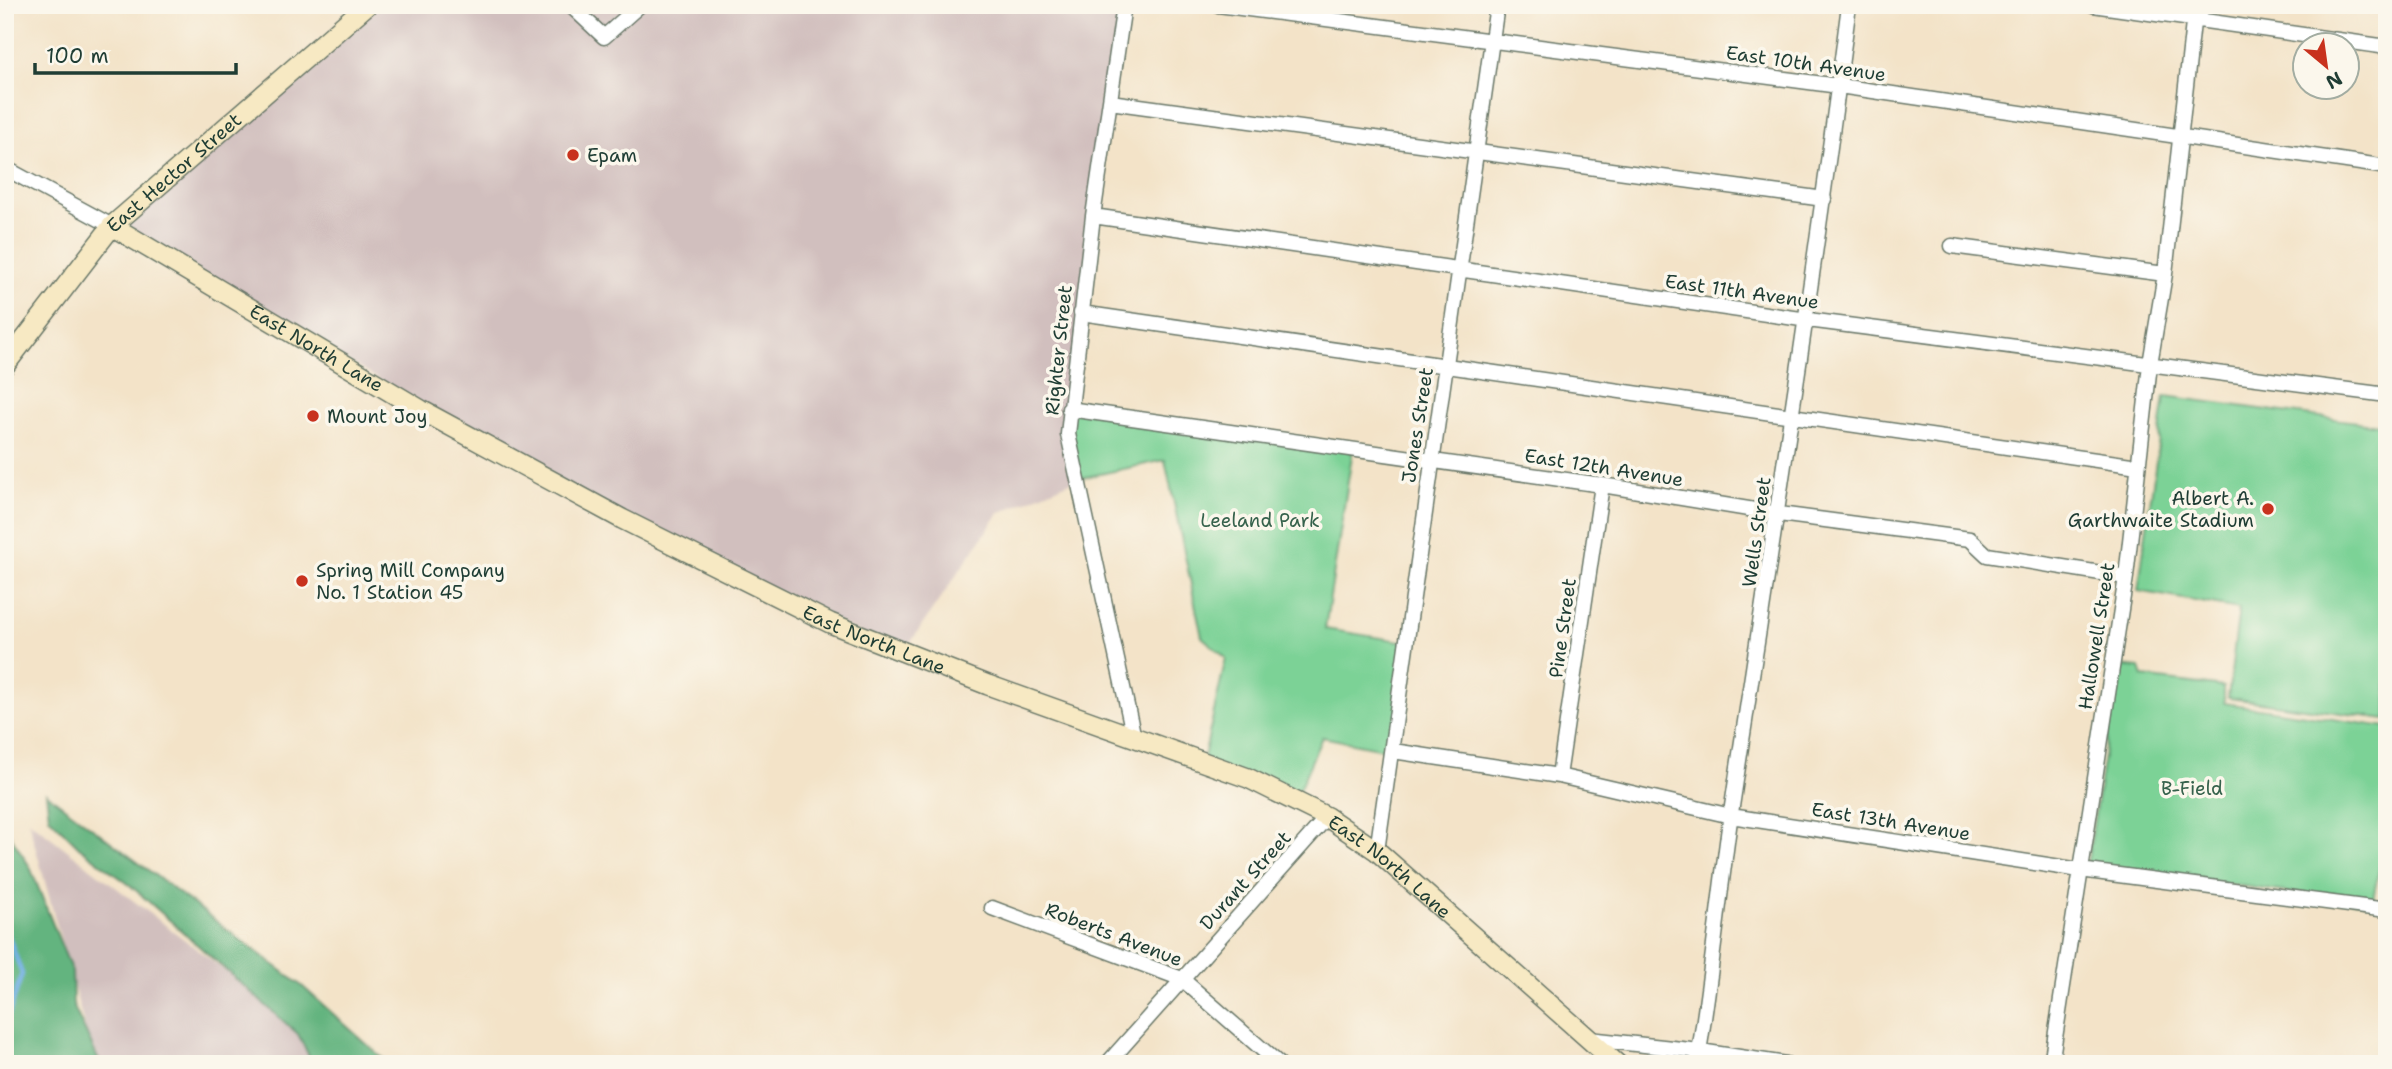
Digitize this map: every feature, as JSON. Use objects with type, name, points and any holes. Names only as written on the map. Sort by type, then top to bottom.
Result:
[{"type":"street","name":"East Hector Street","points":[[5,365],[112,226],[367,5]]},
{"type":"street","points":[[570,5],[604,37],[640,5]]},
{"type":"street","name":"Righter Street","points":[[1124,5],[1093,216],[1069,409],[1072,457],[1134,738]]},
{"type":"street","name":"East 10th Avenue","points":[[1218,5],[1839,86],[2387,167]]},
{"type":"street","name":"Jones Street","points":[[1377,851],[1393,751],[1430,461],[1497,5]]},
{"type":"street","name":"Wells Street","points":[[1698,1057],[1731,816],[1779,514],[1791,414],[1808,320],[1849,5]]},
{"type":"street","points":[[2093,5],[2387,47]]},
{"type":"street","name":"Hallowell Street","points":[[2051,1064],[2126,577],[2150,364],[2165,274],[2195,5]]},
{"type":"street","points":[[1110,102],[1824,199]]},
{"type":"street","points":[[5,168],[112,226]]},
{"type":"street","name":"East 11th Avenue","points":[[1093,216],[1808,320],[2387,395]]},
{"type":"street","name":"East North Lane","points":[[112,226],[421,410],[830,623],[902,653],[1248,778],[1327,817],[1377,851],[1617,1064]]},
{"type":"street","points":[[1951,246],[2165,274]]},
{"type":"street","points":[[1081,313],[2138,466]]},
{"type":"street","name":"East 12th Avenue","points":[[1069,409],[1602,485],[1779,514],[1970,539],[1987,555],[2126,577]]},
{"type":"street","name":"Pine Street","points":[[1559,776],[1602,485]]},
{"type":"street","name":"East 13th Avenue","points":[[1393,751],[1559,776],[1731,816],[2080,870],[2387,910]]},
{"type":"street","name":"Durant Street","points":[[1107,1064],[1327,817]]},
{"type":"street","name":"Roberts Avenue","points":[[992,908],[1182,979],[1279,1064]]},
{"type":"street","points":[[1589,1040],[1698,1057],[1786,1064]]},
{"type":"shaded area","points":[[367,5],[1124,5],[1069,409],[1077,479],[999,513],[903,653],[622,519],[112,226]]},
{"type":"shaded area","points":[[28,820],[322,1045],[342,1064],[102,1064],[93,1057]]},
{"type":"green space","name":"Albert A. Garthwaite Stadium","points":[[2165,396],[2387,426],[2387,719],[2228,698],[2239,609],[2138,591]]},
{"type":"green space","name":"Leeland Park","points":[[1069,409],[1353,449],[1325,629],[1407,642],[1393,751],[1322,737],[1295,799],[1203,761],[1226,658],[1202,637],[1165,460],[1077,479]]},
{"type":"green space","name":"B-Field","points":[[2118,666],[2140,668],[2143,677],[2224,687],[2224,703],[2387,727],[2387,829],[2372,904],[2087,865]]},
{"type":"green space","points":[[46,793],[302,986],[389,1064],[313,1064],[298,1034],[131,886],[79,847],[49,817]]},
{"type":"green space","points":[[5,827],[30,867],[72,972],[73,1005],[98,1059],[104,1064],[5,1064]]},
{"type":"waterway","points":[[5,926],[22,974],[5,1025]]},
{"type":"place","name":"Epam","points":[[573,155]]},
{"type":"place","name":"Mount Joy","points":[[313,416]]},
{"type":"place","name":"Albert A. Garthwaite Stadium","points":[[2268,509]]},
{"type":"place","name":"Spring Mill Company No. 1 Station 45","points":[[302,581]]}]
